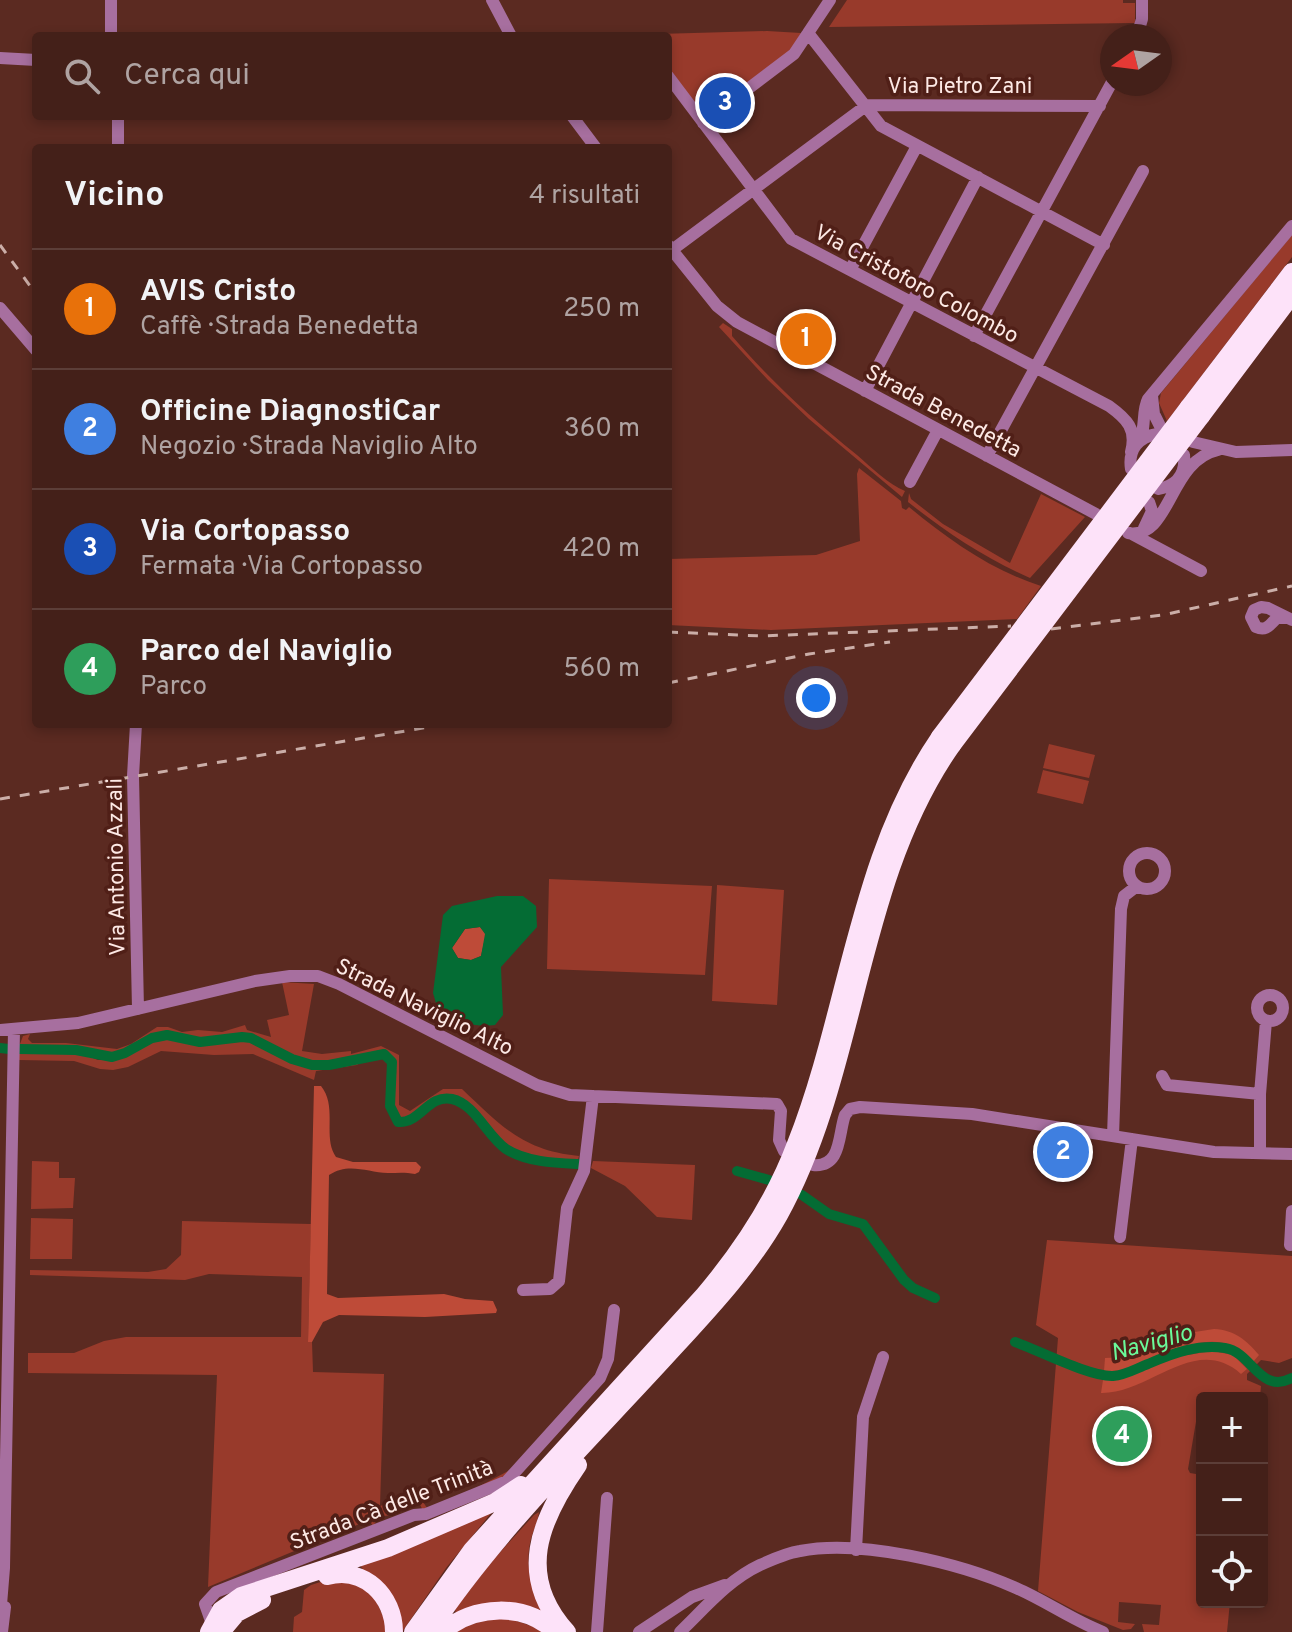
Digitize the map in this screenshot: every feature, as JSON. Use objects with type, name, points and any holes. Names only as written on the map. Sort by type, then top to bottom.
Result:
[{"type":"highway","points":[[413,1632],[472,1550],[718,1278],[749,1237],[788,1163],[807,1114],[885,844],[910,787],[1195,412],[1292,272]]},
{"type":"highway","points":[[1195,412],[1292,295]]},
{"type":"highway","points":[[429,1632],[493,1547],[735,1280],[764,1238],[790,1193],[821,1116],[897,849],[946,741]]},
{"type":"highway","points":[[567,1632],[542,1597],[537,1574],[538,1543],[551,1510],[575,1469],[645,1380]]},
{"type":"highway","points":[[216,1630],[228,1597],[377,1552],[495,1502],[525,1482],[592,1417]]},
{"type":"highway","points":[[216,1630],[252,1604],[343,1573],[364,1579],[383,1596],[391,1610],[394,1632]]},
{"type":"highway","points":[[442,1632],[465,1618],[497,1610],[534,1617],[555,1632]]},
{"type":"street","points":[[111,0],[111,32]]},
{"type":"street","points":[[492,0],[509,32]]},
{"type":"street","points":[[703,123],[794,54],[830,0]]},
{"type":"street","points":[[1141,24],[1142,0]]},
{"type":"street","points":[[808,33],[881,126],[1104,245]]},
{"type":"street","points":[[0,58],[32,60]]},
{"type":"street","name":"Via Cristoforo Colombo","points":[[672,81],[791,239],[1117,412],[1132,428],[1134,447]]},
{"type":"street","points":[[974,336],[1105,96]]},
{"type":"street","name":"Via Pietro Zani","points":[[672,247],[867,105],[1100,106]]},
{"type":"street","points":[[118,120],[118,144]]},
{"type":"street","points":[[575,120],[593,144]]},
{"type":"street","points":[[850,270],[917,146]]},
{"type":"street","points":[[987,456],[1143,171]]},
{"type":"street","points":[[865,391],[978,177]]},
{"type":"street","points":[[1131,469],[1134,447],[1144,431],[1145,404],[1292,226]]},
{"type":"street","name":"Strada Benedetta","points":[[672,250],[717,306],[732,318],[1096,514]]},
{"type":"street","points":[[0,308],[32,345]]},
{"type":"street","points":[[1134,447],[1159,431],[1152,396]]},
{"type":"street","points":[[910,482],[938,430]]},
{"type":"street","points":[[1193,442],[1218,450],[1249,453],[1292,450]]},
{"type":"street","points":[[1129,529],[1144,516],[1152,497],[1170,486],[1196,458],[1218,450]]},
{"type":"street","points":[[1158,549],[1155,535],[1158,519],[1184,469],[1184,455]]},
{"type":"street","points":[[1144,532],[1152,513],[1152,497]]},
{"type":"street","points":[[1144,532],[1158,519]]},
{"type":"street","points":[[1129,529],[1144,532],[1158,549]]},
{"type":"street","points":[[1129,529],[1158,549],[1201,571]]},
{"type":"street","name":"Via Antonio Azzali","points":[[136,728],[133,776],[138,1009]]},
{"type":"street","points":[[1113,1136],[1121,909],[1124,896],[1137,886]]},
{"type":"street","name":"Strada Naviglio Alto","points":[[0,1030],[14,1042],[72,1024],[255,981],[318,976],[537,1085],[570,1095],[774,1104],[781,1111],[779,1137],[784,1151]]},
{"type":"street","points":[[1266,995],[1278,997],[1288,1015],[1266,1021],[1260,1017],[1257,1008],[1259,1001],[1266,995]]},
{"type":"street","points":[[1260,1153],[1262,1040],[1266,1021]]},
{"type":"street","points":[[4,1626],[6,1280],[14,1042]]},
{"type":"street","points":[[1162,1076],[1167,1085],[1260,1094]]},
{"type":"street","points":[[523,1290],[550,1289],[559,1281],[567,1208],[578,1189],[585,1167],[593,1096]]},
{"type":"street","points":[[813,1165],[824,1165],[833,1159],[845,1115],[857,1107],[972,1114],[1214,1152],[1292,1154]]},
{"type":"street","points":[[1120,1237],[1132,1139]]},
{"type":"street","points":[[1290,1245],[1292,1211]]},
{"type":"street","name":"Strada Cà delle Trinità","points":[[228,1597],[507,1481],[600,1378],[608,1359],[614,1310]]},
{"type":"street","points":[[856,1550],[863,1417],[883,1357]]},
{"type":"street","points":[[597,1632],[607,1498]]},
{"type":"street","points":[[680,1632],[728,1585],[759,1565],[799,1551],[856,1550],[955,1565],[1017,1588],[1061,1614],[1103,1632]]},
{"type":"street","points":[[639,1632],[692,1597],[728,1585]]},
{"type":"shaded area","points":[[847,0],[1123,0],[1123,3],[1135,3],[1135,23],[829,27]]},
{"type":"shaded area","points":[[801,33],[792,51],[703,118],[672,75],[672,34]]},
{"type":"shaded area","points":[[1292,235],[1292,257],[1167,421],[1159,403],[1161,393]]},
{"type":"shaded area","points":[[723,323],[732,329],[732,336],[761,368],[807,413],[880,475],[905,491],[902,497],[809,419],[768,380],[719,327]]},
{"type":"shaded area","points":[[859,468],[901,501],[902,508],[906,510],[909,507],[988,563],[1041,586],[1017,619],[771,630],[672,625],[672,559],[816,555],[860,541]]},
{"type":"shaded area","points":[[909,493],[911,499],[943,524],[1010,563],[1041,494],[1085,517],[1030,578],[982,553],[937,524],[908,502]]},
{"type":"shaded area","points":[[1049,744],[1095,755],[1089,778],[1043,768]]},
{"type":"shaded area","points":[[1043,770],[1089,781],[1083,804],[1037,793]]},
{"type":"shaded area","points":[[549,879],[712,886],[705,975],[547,969]]},
{"type":"shaded area","points":[[717,885],[784,890],[777,1005],[712,1001]]},
{"type":"shaded area","points":[[497,896],[523,896],[536,906],[537,927],[501,967],[503,1015],[495,1025],[465,1023],[438,1010],[433,993],[443,915],[452,906]],"holes":[[[480,927],[485,934],[481,956],[471,960],[458,958],[452,948],[465,929]]]},
{"type":"shaded area","points":[[480,927],[486,934],[481,956],[471,960],[458,958],[452,948],[465,929]]},
{"type":"shaded area","points":[[282,982],[314,984],[302,1051],[322,1054],[351,1051],[351,1054],[381,1046],[399,1055],[399,1105],[410,1111],[443,1089],[462,1089],[501,1125],[527,1142],[579,1156],[578,1160],[535,1157],[511,1149],[473,1108],[455,1096],[439,1096],[402,1119],[394,1103],[395,1065],[383,1051],[315,1063],[289,1054],[252,1034],[198,1039],[169,1031],[151,1035],[122,1051],[108,1054],[71,1046],[28,1048],[20,1044],[23,1036],[30,1034],[28,1039],[32,1043],[117,1049],[157,1027],[182,1032],[222,1032],[245,1025],[247,1030],[271,1037],[267,1020],[289,1015]]},
{"type":"shaded area","points":[[164,1038],[199,1046],[247,1041],[294,1063],[314,1068],[334,1067],[363,1059],[357,1065],[316,1071],[314,1080],[253,1054],[161,1051],[128,1067],[113,1070],[74,1061],[19,1060],[19,1052],[83,1054],[98,1060],[114,1060],[151,1041]]},
{"type":"shaded area","points":[[314,1086],[321,1086],[329,1103],[330,1140],[336,1157],[353,1162],[416,1162],[421,1167],[415,1174],[350,1168],[329,1175],[327,1294],[338,1298],[444,1294],[493,1301],[496,1313],[425,1317],[339,1315],[323,1322],[312,1342],[308,1342]]},
{"type":"shaded area","points":[[32,1161],[59,1162],[59,1178],[75,1178],[73,1208],[31,1209]]},
{"type":"shaded area","points":[[593,1161],[695,1165],[692,1220],[657,1217],[625,1186],[591,1168]]},
{"type":"shaded area","points":[[31,1218],[73,1219],[72,1259],[30,1259]]},
{"type":"shaded area","points":[[182,1221],[311,1224],[308,1342],[312,1342],[313,1372],[384,1374],[380,1506],[418,1494],[427,1508],[510,1470],[512,1473],[423,1511],[418,1500],[395,1510],[396,1514],[379,1517],[373,1526],[369,1520],[208,1587],[217,1375],[28,1373],[28,1353],[74,1353],[104,1341],[126,1337],[301,1337],[302,1277],[209,1274],[185,1280],[30,1275],[30,1270],[148,1272],[166,1269],[181,1255]]},
{"type":"shaded area","points":[[1047,1240],[1292,1256],[1292,1358],[1279,1363],[1261,1360],[1247,1374],[1247,1380],[1261,1386],[1260,1392],[1196,1392],[1196,1422],[1188,1469],[1196,1474],[1196,1608],[1229,1608],[1227,1632],[1144,1632],[1142,1624],[1159,1625],[1161,1605],[1119,1602],[1118,1622],[1135,1624],[1131,1629],[1123,1630],[1078,1612],[1038,1591],[1058,1338],[1036,1325]]},
{"type":"shaded area","points":[[1214,1329],[1240,1337],[1259,1355],[1253,1362],[1236,1348],[1218,1342],[1199,1343],[1123,1370],[1104,1371],[1105,1358],[1126,1357],[1169,1336]]},
{"type":"shaded area","points":[[1212,1351],[1233,1355],[1247,1369],[1241,1374],[1224,1363],[1207,1360],[1189,1362],[1137,1385],[1101,1393],[1103,1380],[1120,1379],[1176,1357]]},
{"type":"shaded area","points":[[492,1512],[446,1568],[402,1632],[360,1565]]},
{"type":"shaded area","points":[[539,1512],[530,1543],[529,1570],[543,1612],[456,1614],[455,1609],[493,1560]]},
{"type":"shaded area","points":[[336,1577],[371,1589],[390,1632],[293,1632],[294,1617],[302,1612],[304,1590]]},
{"type":"shaded area","points":[[499,1615],[549,1632],[450,1632]]},
{"type":"waterway","name":"Naviglio","points":[[19,1049],[76,1050],[112,1057],[152,1038],[167,1035],[200,1042],[251,1038],[292,1059],[312,1065],[329,1065],[384,1054],[392,1062],[390,1106],[398,1122],[412,1119],[437,1101],[452,1099],[467,1107],[506,1149],[541,1161],[578,1164]]},
{"type":"waterway","name":"Naviglio","points":[[0,1048],[9,1049]]},
{"type":"waterway","name":"Naviglio","points":[[737,1171],[769,1180]]},
{"type":"waterway","name":"Naviglio","points":[[802,1195],[829,1214],[863,1224],[904,1280],[935,1298]]},
{"type":"waterway","name":"Naviglio","points":[[1015,1342],[1103,1375],[1122,1374],[1186,1350],[1215,1347],[1234,1351],[1272,1381],[1292,1378]]},
{"type":"railway","points":[[0,245],[32,289]]},
{"type":"railway","points":[[1051,629],[1163,615],[1292,586]]},
{"type":"railway","points":[[672,632],[762,636],[1011,626]]},
{"type":"railway","points":[[672,682],[809,654],[890,642]]},
{"type":"railway","points":[[0,799],[423,728]]},
{"type":"place","name":"Via Cortopasso","points":[[725,103]]},
{"type":"place","name":"AVIS Cristo","points":[[806,339]]},
{"type":"place","name":"Officine DiagnostiCar","points":[[1063,1152]]},
{"type":"place","name":"Parco del Naviglio","points":[[1122,1436]]}]
